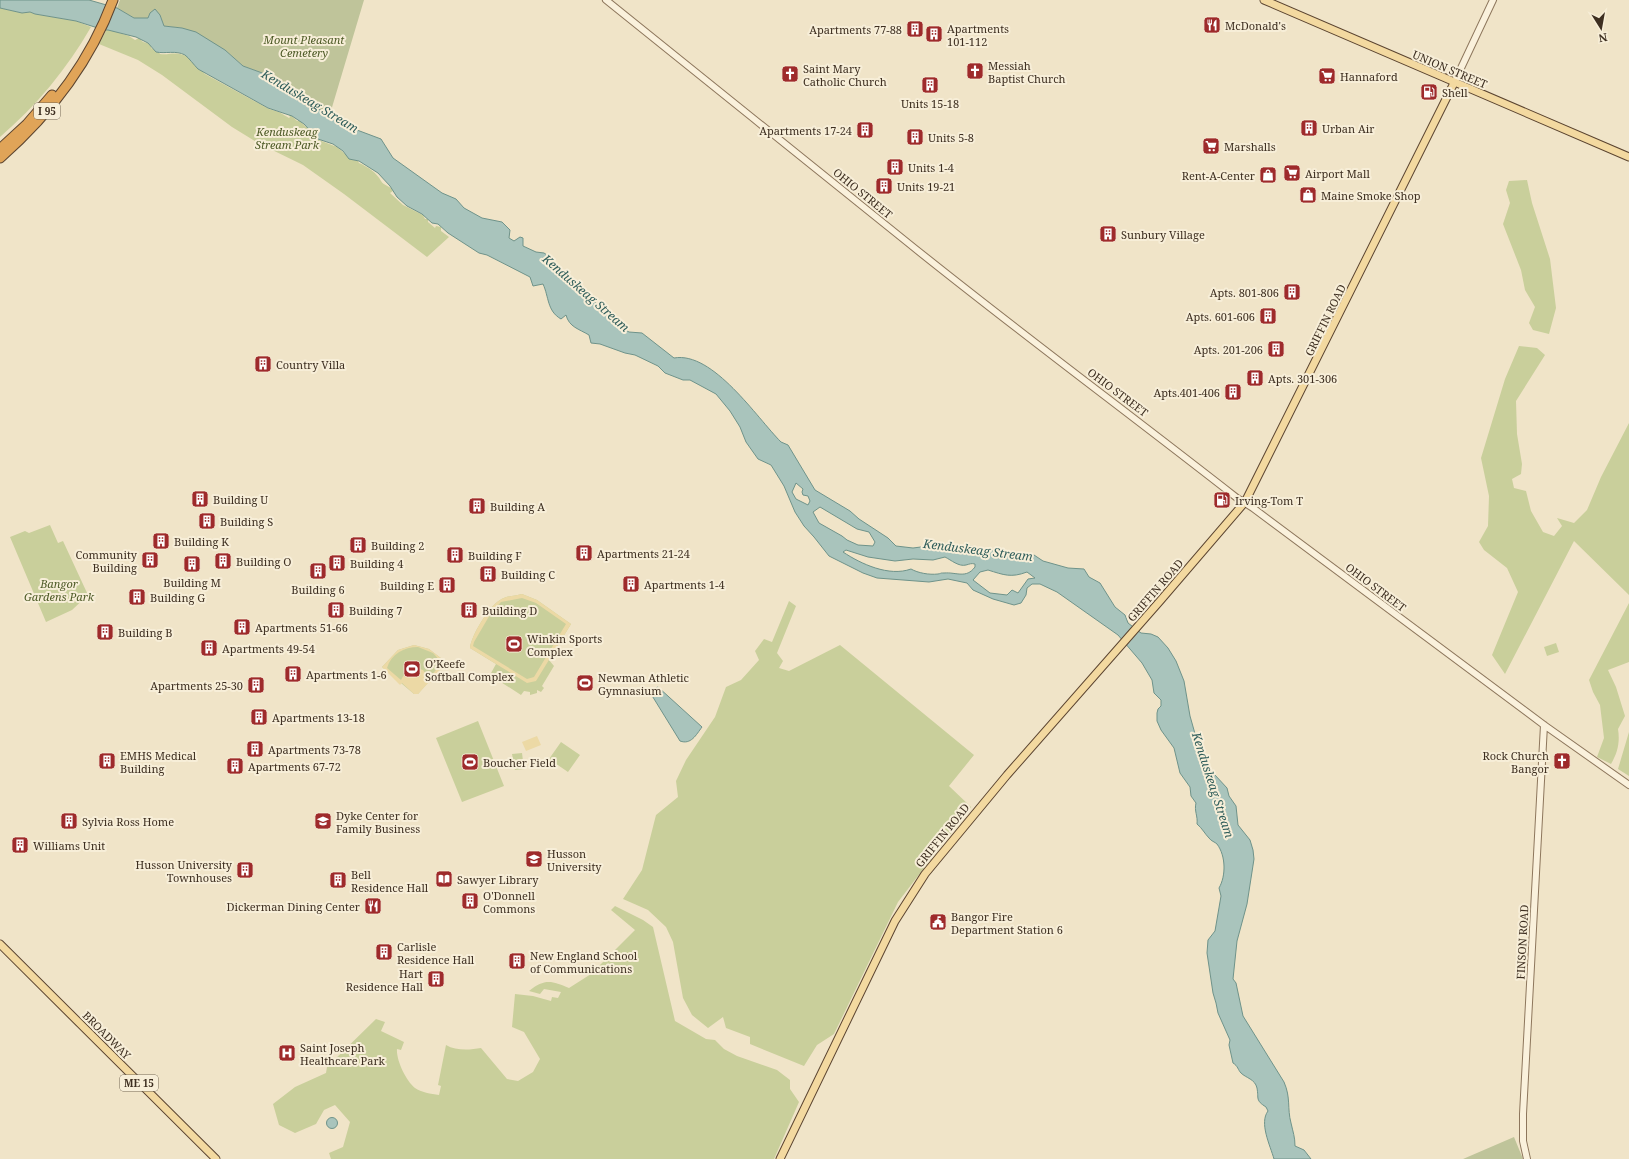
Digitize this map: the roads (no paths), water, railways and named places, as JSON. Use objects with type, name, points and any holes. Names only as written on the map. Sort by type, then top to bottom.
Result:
[{"type":"highway","name":"I 95","points":[[0,158],[26,134],[48,110],[70,81],[83,55],[106,0]]},
{"type":"highway","name":"I 95","points":[[0,149],[22,129],[43,106],[83,55],[101,28],[113,0]]},
{"type":"main road","name":"UNION STREET","points":[[1264,0],[1629,157]]},
{"type":"main road","name":"GRIFFIN ROAD","points":[[780,1159],[895,921],[925,874],[957,832],[1245,502],[1454,83]]},
{"type":"main road","name":"BROADWAY","points":[[0,945],[216,1159]]},
{"type":"street","name":"OHIO STREET","points":[[606,0],[901,238],[1044,350],[1136,419],[1237,498],[1245,502],[1544,726],[1629,785]]},
{"type":"street","name":"GRIFFIN ROAD","points":[[1454,83],[1493,0]]},
{"type":"street","name":"FINSON ROAD","points":[[1527,1159],[1523,1141],[1522,1114],[1544,726]]},
{"type":"water","name":"Kenduskeag Stream","points":[[0,0],[89,0],[117,8],[134,18],[148,18],[150,13],[155,9],[160,15],[164,26],[182,28],[196,32],[225,50],[243,66],[265,74],[291,91],[305,103],[345,121],[357,130],[381,139],[393,158],[442,193],[456,199],[464,208],[482,218],[502,222],[510,230],[509,238],[514,241],[520,237],[523,238],[523,246],[536,252],[544,253],[553,259],[561,273],[577,289],[597,304],[614,323],[629,332],[642,333],[674,358],[689,359],[704,365],[719,375],[747,403],[781,442],[788,445],[815,490],[850,511],[859,519],[888,538],[896,546],[913,548],[944,544],[971,546],[1014,556],[1034,555],[1043,561],[1068,568],[1084,569],[1089,577],[1100,583],[1115,607],[1125,615],[1128,623],[1141,633],[1151,634],[1158,637],[1168,648],[1176,661],[1184,681],[1190,716],[1203,762],[1227,788],[1229,796],[1236,806],[1238,825],[1250,840],[1254,859],[1247,904],[1237,941],[1233,979],[1236,983],[1243,1016],[1284,1082],[1288,1098],[1295,1146],[1304,1150],[1311,1159],[1274,1159],[1265,1128],[1268,1111],[1259,1101],[1256,1085],[1243,1075],[1233,1063],[1229,1045],[1230,1040],[1218,1013],[1213,993],[1207,953],[1208,940],[1215,931],[1221,896],[1219,888],[1224,872],[1222,854],[1217,844],[1210,839],[1197,824],[1195,809],[1196,803],[1191,796],[1190,787],[1180,773],[1174,748],[1161,730],[1157,721],[1157,713],[1161,706],[1161,700],[1154,693],[1152,680],[1142,663],[1118,635],[1057,592],[1040,584],[1032,584],[1027,588],[1026,595],[1021,603],[1014,605],[993,599],[973,590],[967,583],[948,579],[929,582],[877,578],[863,573],[829,556],[804,526],[795,512],[784,486],[771,465],[758,459],[746,442],[740,427],[730,411],[716,394],[690,380],[683,380],[665,373],[658,366],[635,355],[600,344],[591,343],[589,335],[572,325],[567,319],[566,315],[561,319],[556,316],[551,308],[543,284],[533,286],[530,277],[487,255],[479,253],[448,233],[438,224],[432,223],[422,214],[407,206],[397,197],[390,186],[378,173],[359,161],[349,159],[343,151],[333,144],[318,139],[304,124],[292,116],[268,108],[198,69],[185,55],[178,53],[156,52],[148,43],[136,37],[104,30],[76,21],[30,12],[22,13],[0,8]],"holes":[[[796,483],[803,489],[803,495],[808,496],[810,501],[808,505],[796,499],[792,492]],[[820,507],[857,529],[869,532],[875,542],[873,546],[858,545],[847,540],[819,523],[813,512]],[[846,550],[868,557],[895,561],[913,559],[933,560],[945,557],[961,565],[975,564],[975,567],[972,571],[965,574],[927,574],[911,569],[902,571],[885,570],[867,565],[843,552]],[[988,570],[1012,575],[1027,572],[1035,578],[1028,579],[1018,593],[1012,590],[1007,595],[990,593],[973,580],[980,572]]]},
{"type":"water","points":[[658,687],[702,727],[695,736],[687,742],[680,741],[651,694],[651,690]]},
{"type":"water","points":[[330,1118],[334,1118],[336,1119],[336,1127],[330,1128],[327,1125],[327,1121]]},
{"type":"place","name":"McDonald's","points":[[1212,25]]},
{"type":"place","name":"Apartments 77-88","points":[[915,29]]},
{"type":"place","name":"Apartments 101-112","points":[[934,34]]},
{"type":"place","name":"Messiah Baptist Church","points":[[975,71]]},
{"type":"place","name":"Saint Mary Catholic Church","points":[[790,74]]},
{"type":"place","name":"Hannaford","points":[[1327,76]]},
{"type":"place","name":"Units 15-18","points":[[930,85]]},
{"type":"place","name":"Shell","points":[[1429,92]]},
{"type":"place","name":"Urban Air","points":[[1309,128]]},
{"type":"place","name":"Apartments 17-24","points":[[865,130]]},
{"type":"place","name":"Units 5-8","points":[[915,137]]},
{"type":"place","name":"Marshalls","points":[[1211,146]]},
{"type":"place","name":"Units 1-4","points":[[895,167]]},
{"type":"place","name":"Airport Mall","points":[[1292,173]]},
{"type":"place","name":"Rent-A-Center","points":[[1268,175]]},
{"type":"place","name":"Units 19-21","points":[[884,186]]},
{"type":"place","name":"Maine Smoke Shop","points":[[1308,195]]},
{"type":"place","name":"Sunbury Village","points":[[1108,234]]},
{"type":"place","name":"Apts. 801-806","points":[[1292,292]]},
{"type":"place","name":"Apts. 601-606","points":[[1268,316]]},
{"type":"place","name":"Apts. 201-206","points":[[1276,349]]},
{"type":"place","name":"Country Villa","points":[[263,364]]},
{"type":"place","name":"Apts. 301-306","points":[[1255,378]]},
{"type":"place","name":"Apts.401-406","points":[[1233,392]]},
{"type":"place","name":"Building U","points":[[200,499]]},
{"type":"place","name":"Irving-Tom T","points":[[1222,500]]},
{"type":"place","name":"Building A","points":[[477,506]]},
{"type":"place","name":"Building S","points":[[207,521]]},
{"type":"place","name":"Building K","points":[[161,541]]},
{"type":"place","name":"Building 2","points":[[358,545]]},
{"type":"place","name":"Apartments 21-24","points":[[584,553]]},
{"type":"place","name":"Building F","points":[[455,555]]},
{"type":"place","name":"Community Building","points":[[150,560]]},
{"type":"place","name":"Building O","points":[[223,561]]},
{"type":"place","name":"Building 4","points":[[337,563]]},
{"type":"place","name":"Building M","points":[[192,564]]},
{"type":"place","name":"Building 6","points":[[318,571]]},
{"type":"place","name":"Building C","points":[[488,574]]},
{"type":"place","name":"Apartments 1-4","points":[[631,584]]},
{"type":"place","name":"Building E","points":[[447,585]]},
{"type":"place","name":"Building G","points":[[137,597]]},
{"type":"place","name":"Building 7","points":[[336,610]]},
{"type":"place","name":"Building D","points":[[469,610]]},
{"type":"place","name":"Apartments 51-66","points":[[242,627]]},
{"type":"place","name":"Building B","points":[[105,632]]},
{"type":"place","name":"Winkin Sports Complex","points":[[514,644]]},
{"type":"place","name":"Apartments 49-54","points":[[209,648]]},
{"type":"place","name":"O’Keefe Softball Complex","points":[[412,669]]},
{"type":"place","name":"Apartments 1-6","points":[[293,674]]},
{"type":"place","name":"Newman Athletic Gymnasium","points":[[585,683]]},
{"type":"place","name":"Apartments 25-30","points":[[256,685]]},
{"type":"place","name":"Apartments 13-18","points":[[259,717]]},
{"type":"place","name":"Apartments 73-78","points":[[255,749]]},
{"type":"place","name":"EMHS Medical Building","points":[[107,761]]},
{"type":"place","name":"Rock Church Bangor","points":[[1562,761]]},
{"type":"place","name":"Boucher Field","points":[[470,762]]},
{"type":"place","name":"Apartments 67-72","points":[[235,766]]},
{"type":"place","name":"Sylvia Ross Home","points":[[69,821]]},
{"type":"place","name":"Dyke Center for Family Business","points":[[323,821]]},
{"type":"place","name":"Williams Unit","points":[[20,845]]},
{"type":"place","name":"Husson University","points":[[534,859]]},
{"type":"place","name":"Husson University Townhouses","points":[[245,870]]},
{"type":"place","name":"Sawyer Library","points":[[444,879]]},
{"type":"place","name":"Bell Residence Hall","points":[[338,880]]},
{"type":"place","name":"O'Donnell Commons","points":[[470,901]]},
{"type":"place","name":"Dickerman Dining Center","points":[[373,906]]},
{"type":"place","name":"Bangor Fire Department Station 6","points":[[938,922]]},
{"type":"place","name":"Carlisle Residence Hall","points":[[384,952]]},
{"type":"place","name":"New England School of Communications","points":[[517,961]]},
{"type":"place","name":"Hart Residence Hall","points":[[436,979]]},
{"type":"place","name":"Saint Joseph Healthcare Park","points":[[287,1053]]},
{"type":"park label","name":"Mount Pleasant Cemetery","points":[[304,45]]},
{"type":"park label","name":"Kenduskeag Stream Park","points":[[287,137]]},
{"type":"park label","name":"Bangor Gardens Park","points":[[59,589]]}]
